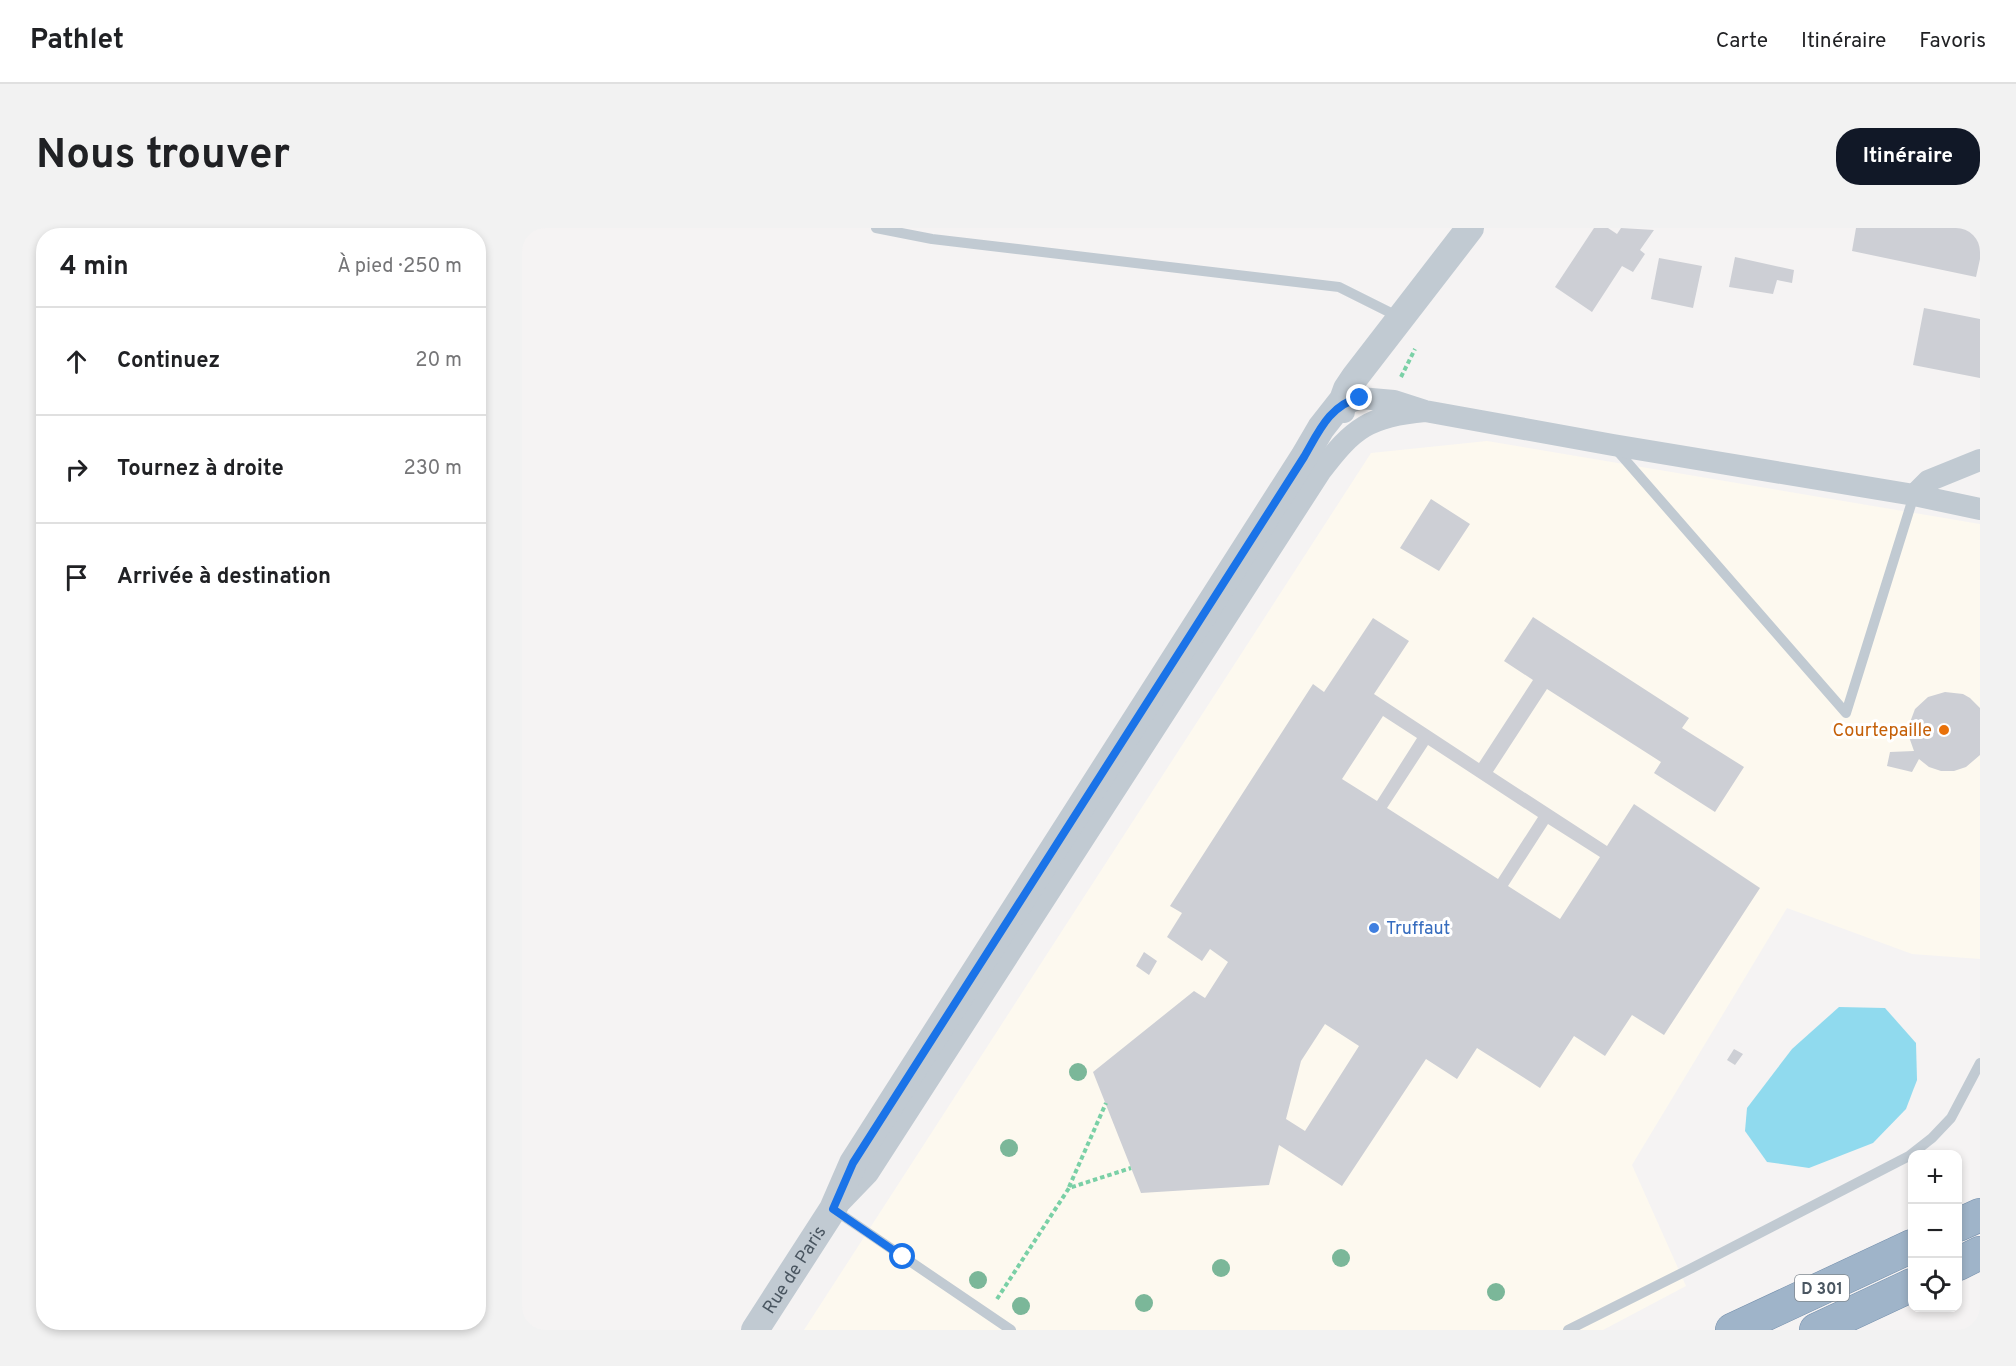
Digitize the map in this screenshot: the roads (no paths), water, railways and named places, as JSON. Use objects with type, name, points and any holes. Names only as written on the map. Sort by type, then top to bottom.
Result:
[{"type":"highway","points":[[1962,1223],[1980,1215]]},
{"type":"highway","name":"D 301","points":[[1732,1330],[1908,1248]]},
{"type":"highway","points":[[1962,1262],[1980,1253]]},
{"type":"highway","name":"D 301","points":[[1816,1330],[1908,1287]]},
{"type":"street","points":[[1399,318],[1464,235]]},
{"type":"street","name":"Rue de Paris","points":[[755,1330],[833,1209],[853,1163],[1321,428],[1399,318]]},
{"type":"street","points":[[1360,428],[1338,407],[1354,399],[1394,401],[1425,411],[1613,446],[1914,495],[1980,509]]},
{"type":"street","points":[[833,1209],[868,1173],[1320,472],[1338,448],[1360,428],[1399,413],[1425,411]]},
{"type":"street","points":[[1914,495],[1928,481],[1980,460]]},
{"type":"lane","points":[[876,228],[932,239],[1339,287],[1399,318]]},
{"type":"lane","points":[[1613,446],[1846,713],[1914,495]]},
{"type":"lane","points":[[1568,1330],[1692,1269],[1909,1156],[1932,1138],[1951,1118],[1980,1063]]},
{"type":"lane","points":[[833,1209],[1011,1330]]},
{"type":"water","points":[[1839,1007],[1885,1008],[1916,1043],[1917,1080],[1906,1109],[1873,1143],[1809,1168],[1767,1162],[1745,1131],[1747,1108],[1792,1049]]},
{"type":"place","name":"Courtepaille","points":[[1944,730]]},
{"type":"place","name":"Truffaut","points":[[1374,928]]}]
